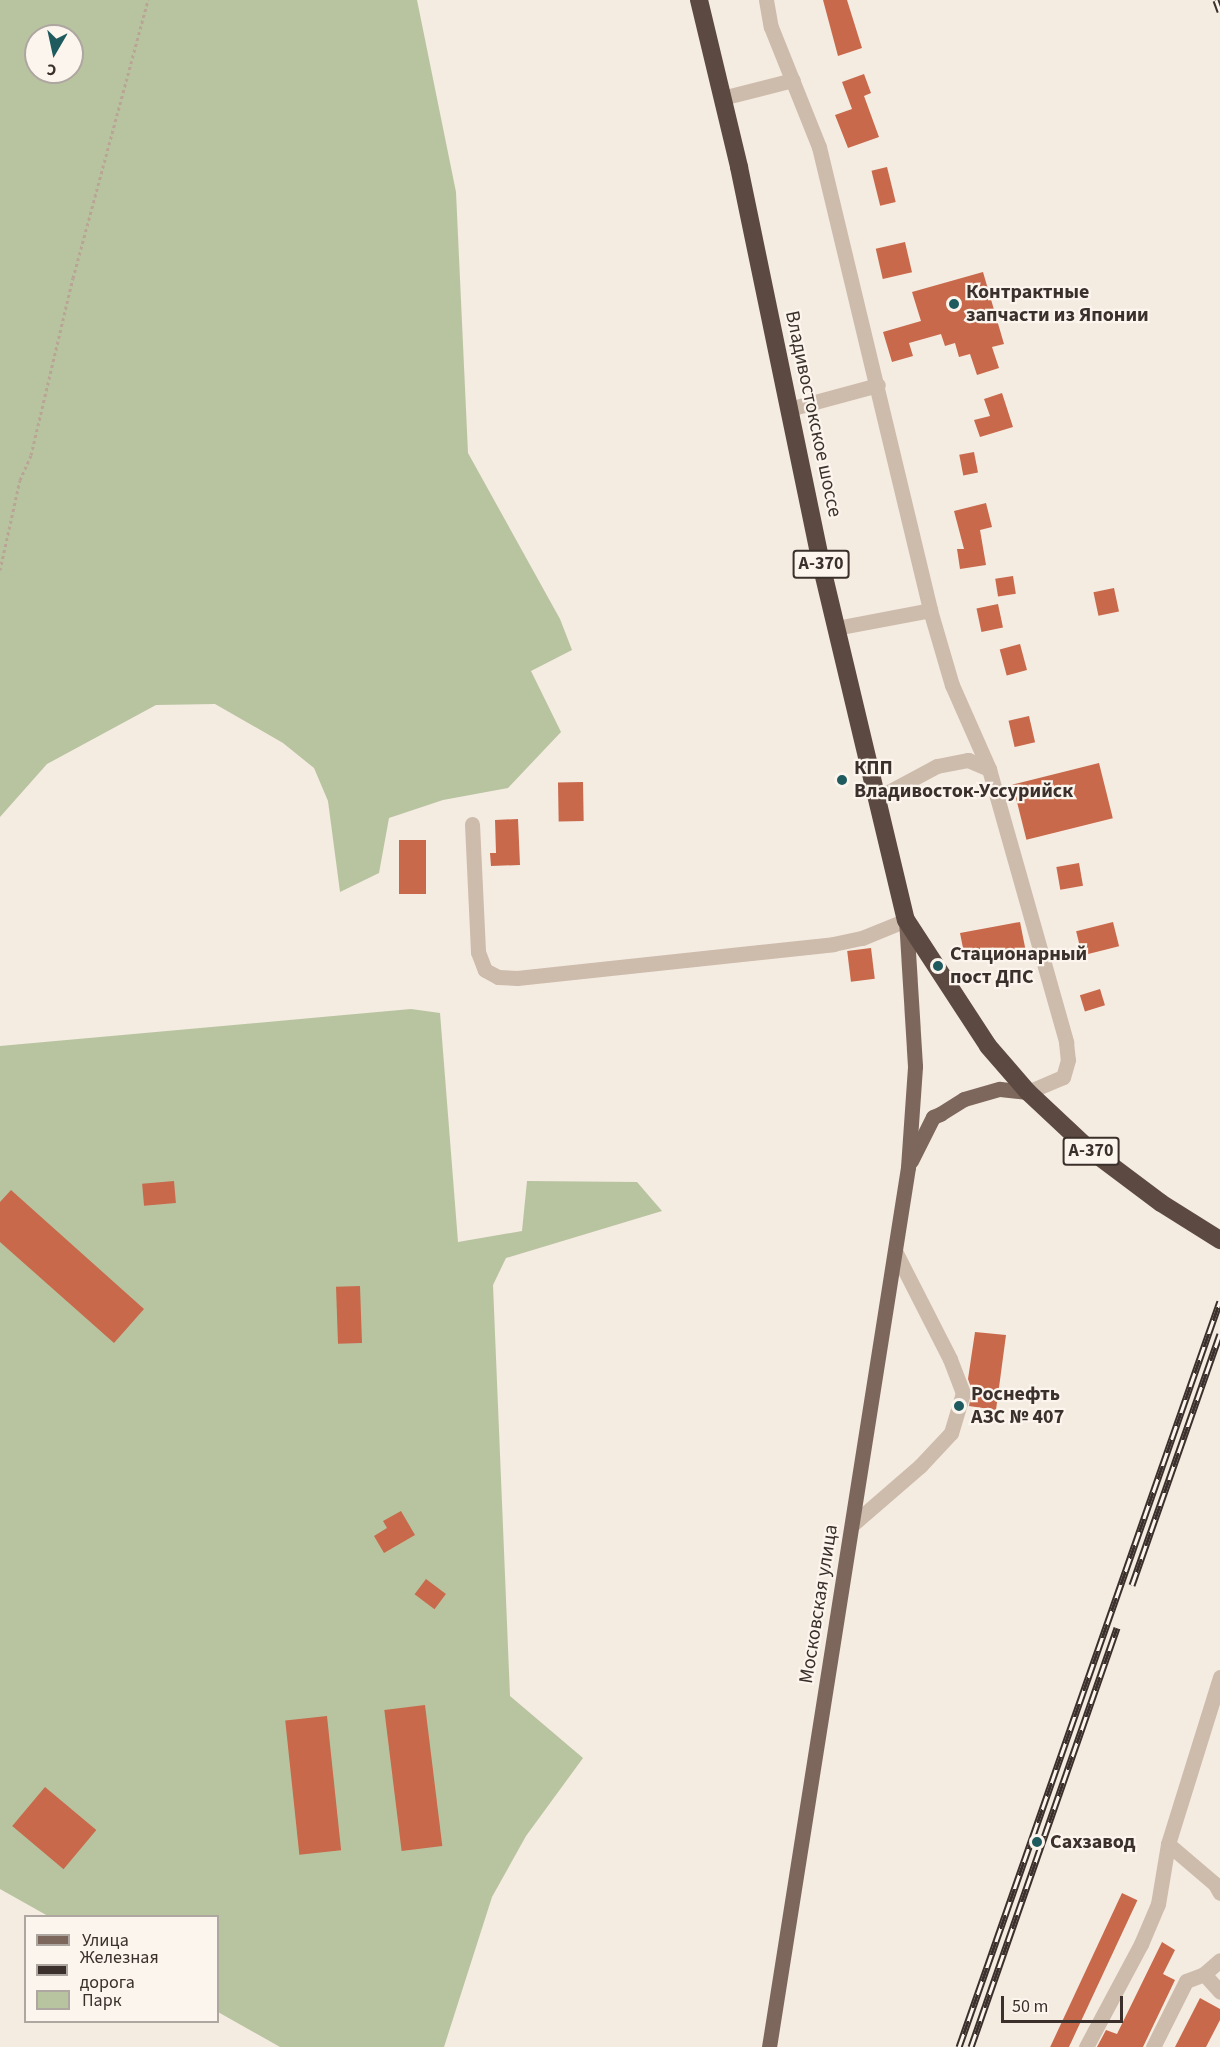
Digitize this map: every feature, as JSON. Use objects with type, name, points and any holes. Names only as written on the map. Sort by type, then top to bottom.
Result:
[{"type":"highway","name":"Владивостокское шоссе","points":[[699,0],[836,628],[906,920],[988,1046],[1028,1092],[1089,1149],[1161,1203],[1220,1240]]},
{"type":"main road","name":"Московская улица","points":[[769,2047],[908,1167],[915,1066],[906,920]]},
{"type":"main road","name":"Московская улица","points":[[908,1167],[933,1118],[964,1099],[1000,1089],[1028,1092]]},
{"type":"street","points":[[766,0],[771,27],[819,147],[930,610],[952,685],[988,769],[1066,1042],[1068,1060],[1063,1077],[1028,1092]]},
{"type":"street","points":[[722,98],[793,80]]},
{"type":"street","points":[[789,409],[878,386]]},
{"type":"street","points":[[836,628],[930,610]]},
{"type":"street","points":[[877,798],[937,766],[968,760],[988,769]]},
{"type":"street","points":[[472,824],[478,951],[485,969],[498,977],[517,978],[833,944],[862,938],[906,920]]},
{"type":"street","points":[[853,1524],[920,1466],[951,1433],[963,1394],[950,1359],[895,1251]]},
{"type":"street","points":[[1086,2047],[1141,1944],[1158,1904],[1168,1844],[1220,1677]]},
{"type":"street","points":[[1168,1844],[1218,1885]]},
{"type":"street","points":[[1153,2047],[1186,1981],[1204,1974],[1220,1960]]},
{"type":"street","points":[[1204,1974],[1220,1992]]},
{"type":"path","points":[[0,570],[20,480],[31,455],[73,278],[148,0]]},
{"type":"green space","points":[[0,0],[417,0],[456,192],[468,453],[560,619],[572,650],[531,671],[561,732],[508,788],[443,800],[389,818],[379,873],[340,892],[328,801],[314,768],[283,743],[215,704],[156,705],[47,764],[0,817]]},
{"type":"green space","points":[[411,1009],[440,1013],[458,1242],[522,1231],[527,1181],[637,1182],[662,1211],[506,1258],[493,1285],[510,1696],[583,1758],[526,1836],[492,1897],[444,2047],[280,2047],[219,2013],[219,1915],[46,1915],[0,1889],[0,1046]]},
{"type":"building","points":[[823,0],[847,0],[862,48],[838,56]]},
{"type":"building","points":[[864,74],[871,93],[864,96],[879,137],[848,148],[835,115],[852,109],[842,82]]},
{"type":"building","points":[[887,167],[896,202],[880,206],[871,171]]},
{"type":"building","points":[[905,242],[912,272],[883,279],[876,249]]},
{"type":"building","name":"Контрактные запчасти из Японии","points":[[983,272],[1004,344],[992,347],[999,368],[977,375],[970,354],[959,357],[955,343],[945,346],[941,334],[909,343],[913,356],[892,362],[883,332],[921,321],[912,292]]},
{"type":"building","points":[[1002,393],[1013,427],[980,437],[974,420],[990,416],[984,399]]},
{"type":"building","points":[[974,452],[978,473],[963,475],[959,455]]},
{"type":"building","points":[[986,503],[992,527],[980,530],[986,565],[960,569],[957,549],[964,549],[954,511]]},
{"type":"building","points":[[1013,576],[1016,594],[998,597],[995,579]]},
{"type":"building","points":[[1114,588],[1119,611],[1098,616],[1093,592]]},
{"type":"building","points":[[998,604],[1003,627],[981,632],[976,609]]},
{"type":"building","points":[[1020,644],[1027,670],[1007,676],[1000,649]]},
{"type":"building","points":[[1029,716],[1035,742],[1015,747],[1009,721]]},
{"type":"building","points":[[1099,763],[1113,818],[1026,840],[1013,785]]},
{"type":"building","points":[[558,782],[583,782],[584,821],[559,821]]},
{"type":"building","points":[[518,819],[520,865],[491,866],[490,853],[496,853],[495,820]]},
{"type":"building","points":[[399,840],[426,840],[426,894],[399,894]]},
{"type":"building","points":[[1079,863],[1083,886],[1060,890],[1056,867]]},
{"type":"building","points":[[1020,922],[1026,952],[992,959],[989,948],[964,953],[960,933]]},
{"type":"building","points":[[1113,922],[1119,946],[1082,955],[1076,931]]},
{"type":"building","points":[[871,948],[875,979],[851,982],[847,951]]},
{"type":"building","points":[[1100,989],[1105,1005],[1085,1011],[1080,995]]},
{"type":"building","points":[[174,1181],[176,1203],[144,1206],[142,1184]]},
{"type":"building","points":[[11,1190],[144,1309],[114,1343],[0,1242],[0,1202]]},
{"type":"building","points":[[360,1286],[362,1343],[338,1344],[336,1287]]},
{"type":"building","points":[[975,1332],[1006,1335],[996,1410],[969,1406],[972,1390],[968,1379]]},
{"type":"building","points":[[401,1511],[415,1535],[384,1553],[374,1536],[387,1528],[383,1521]]},
{"type":"building","points":[[426,1579],[446,1594],[435,1609],[415,1594]]},
{"type":"building","points":[[425,1705],[442,1846],[402,1851],[384,1710]]},
{"type":"building","points":[[327,1716],[341,1850],[299,1855],[285,1720]]},
{"type":"building","points":[[45,1787],[96,1830],[64,1869],[12,1826]]},
{"type":"building","points":[[1122,1893],[1137,1900],[1069,2047],[1050,2047]]},
{"type":"building","points":[[1162,1942],[1175,1950],[1163,1974],[1175,1980],[1143,2047],[1097,2047],[1106,2030],[1117,2034]]},
{"type":"building","points":[[1200,1998],[1220,2009],[1220,2020],[1206,2047],[1175,2047]]},
{"type":"railway","points":[[1216,0],[1220,11]]},
{"type":"railway","points":[[959,2047],[1220,1301]]},
{"type":"railway","points":[[1132,1585],[1220,1334]]},
{"type":"railway","points":[[971,2047],[1117,1628]]},
{"type":"place","name":"Контрактные запчасти из Японии","points":[[954,304]]},
{"type":"place","name":"КПП Владивосток-Уссурийск","points":[[842,780]]},
{"type":"place","name":"Стационарный пост ДПС","points":[[938,966]]},
{"type":"place","name":"Роснефть АЗС № 407","points":[[959,1406]]},
{"type":"place","name":"Сахзавод","points":[[1037,1842]]}]
